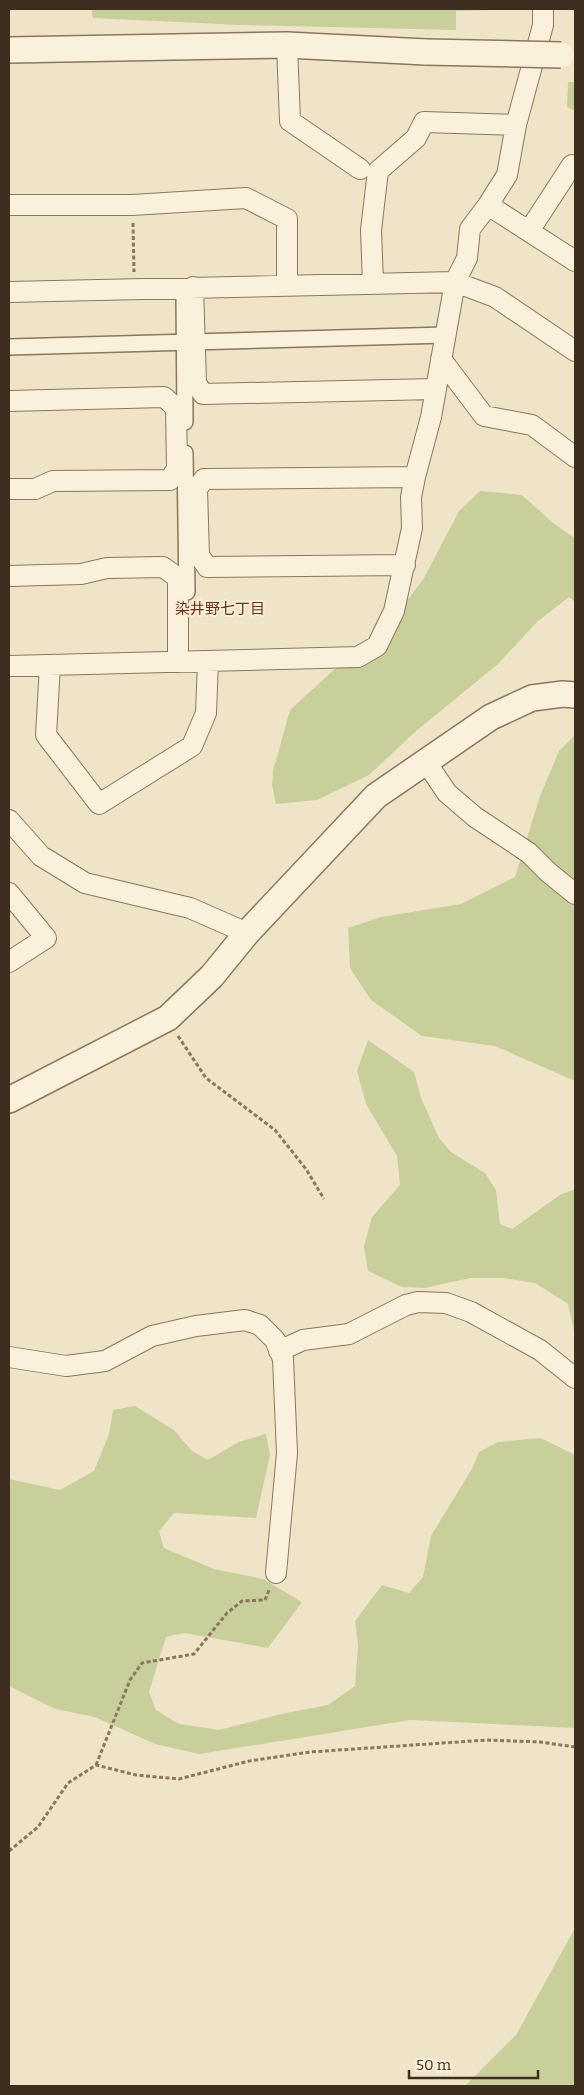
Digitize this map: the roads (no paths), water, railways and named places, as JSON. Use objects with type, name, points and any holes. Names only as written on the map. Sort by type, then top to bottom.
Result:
[{"type":"street","points":[[9,666],[358,656],[377,646],[394,611],[405,565],[412,528],[411,497],[431,417],[456,282],[467,258],[470,229],[507,175],[516,125],[543,25],[543,9]]},
{"type":"street","points":[[287,45],[290,121],[360,169]]},
{"type":"street","points":[[9,50],[287,45],[426,52],[568,56]]},
{"type":"street","points":[[373,284],[371,230],[378,171],[416,138],[424,122],[516,125]]},
{"type":"street","points":[[529,231],[572,165],[575,167]]},
{"type":"street","points":[[9,205],[132,205],[246,198],[286,219],[287,285]]},
{"type":"street","points":[[488,205],[575,261]]},
{"type":"street","points":[[9,292],[456,282],[495,297],[575,351]]},
{"type":"street","points":[[183,661],[190,343],[188,288]]},
{"type":"street","points":[[9,347],[446,335]]},
{"type":"street","points":[[190,343],[196,383],[203,394],[436,389]]},
{"type":"street","points":[[441,359],[484,416],[532,425],[575,457]]},
{"type":"street","points":[[9,401],[164,397],[176,408],[177,468],[170,480],[53,482],[35,489],[9,490]]},
{"type":"street","points":[[405,565],[207,567],[199,555],[197,489],[204,479],[415,477]]},
{"type":"street","points":[[9,576],[81,574],[107,568],[163,567],[178,578],[183,661]]},
{"type":"street","points":[[50,665],[46,735],[99,804],[192,746],[206,713],[208,661]]},
{"type":"street","points":[[9,1100],[168,1018],[212,976],[247,933],[376,796],[492,717],[532,698],[563,694],[575,695]]},
{"type":"street","points":[[426,762],[447,794],[475,817],[529,853],[548,872],[575,894]]},
{"type":"street","points":[[9,820],[41,856],[85,883],[190,908],[247,933]]},
{"type":"street","points":[[9,893],[46,938],[9,962]]},
{"type":"street","points":[[279,1351],[303,1340],[349,1334],[406,1305],[418,1302],[446,1303],[471,1312],[540,1350],[575,1378]]},
{"type":"street","points":[[9,1357],[66,1366],[105,1361],[152,1336],[196,1326],[245,1320],[260,1326],[274,1340],[283,1359],[287,1453],[276,1573]]},
{"type":"district","name":"染井野七丁目","points":[[220,609]]}]
